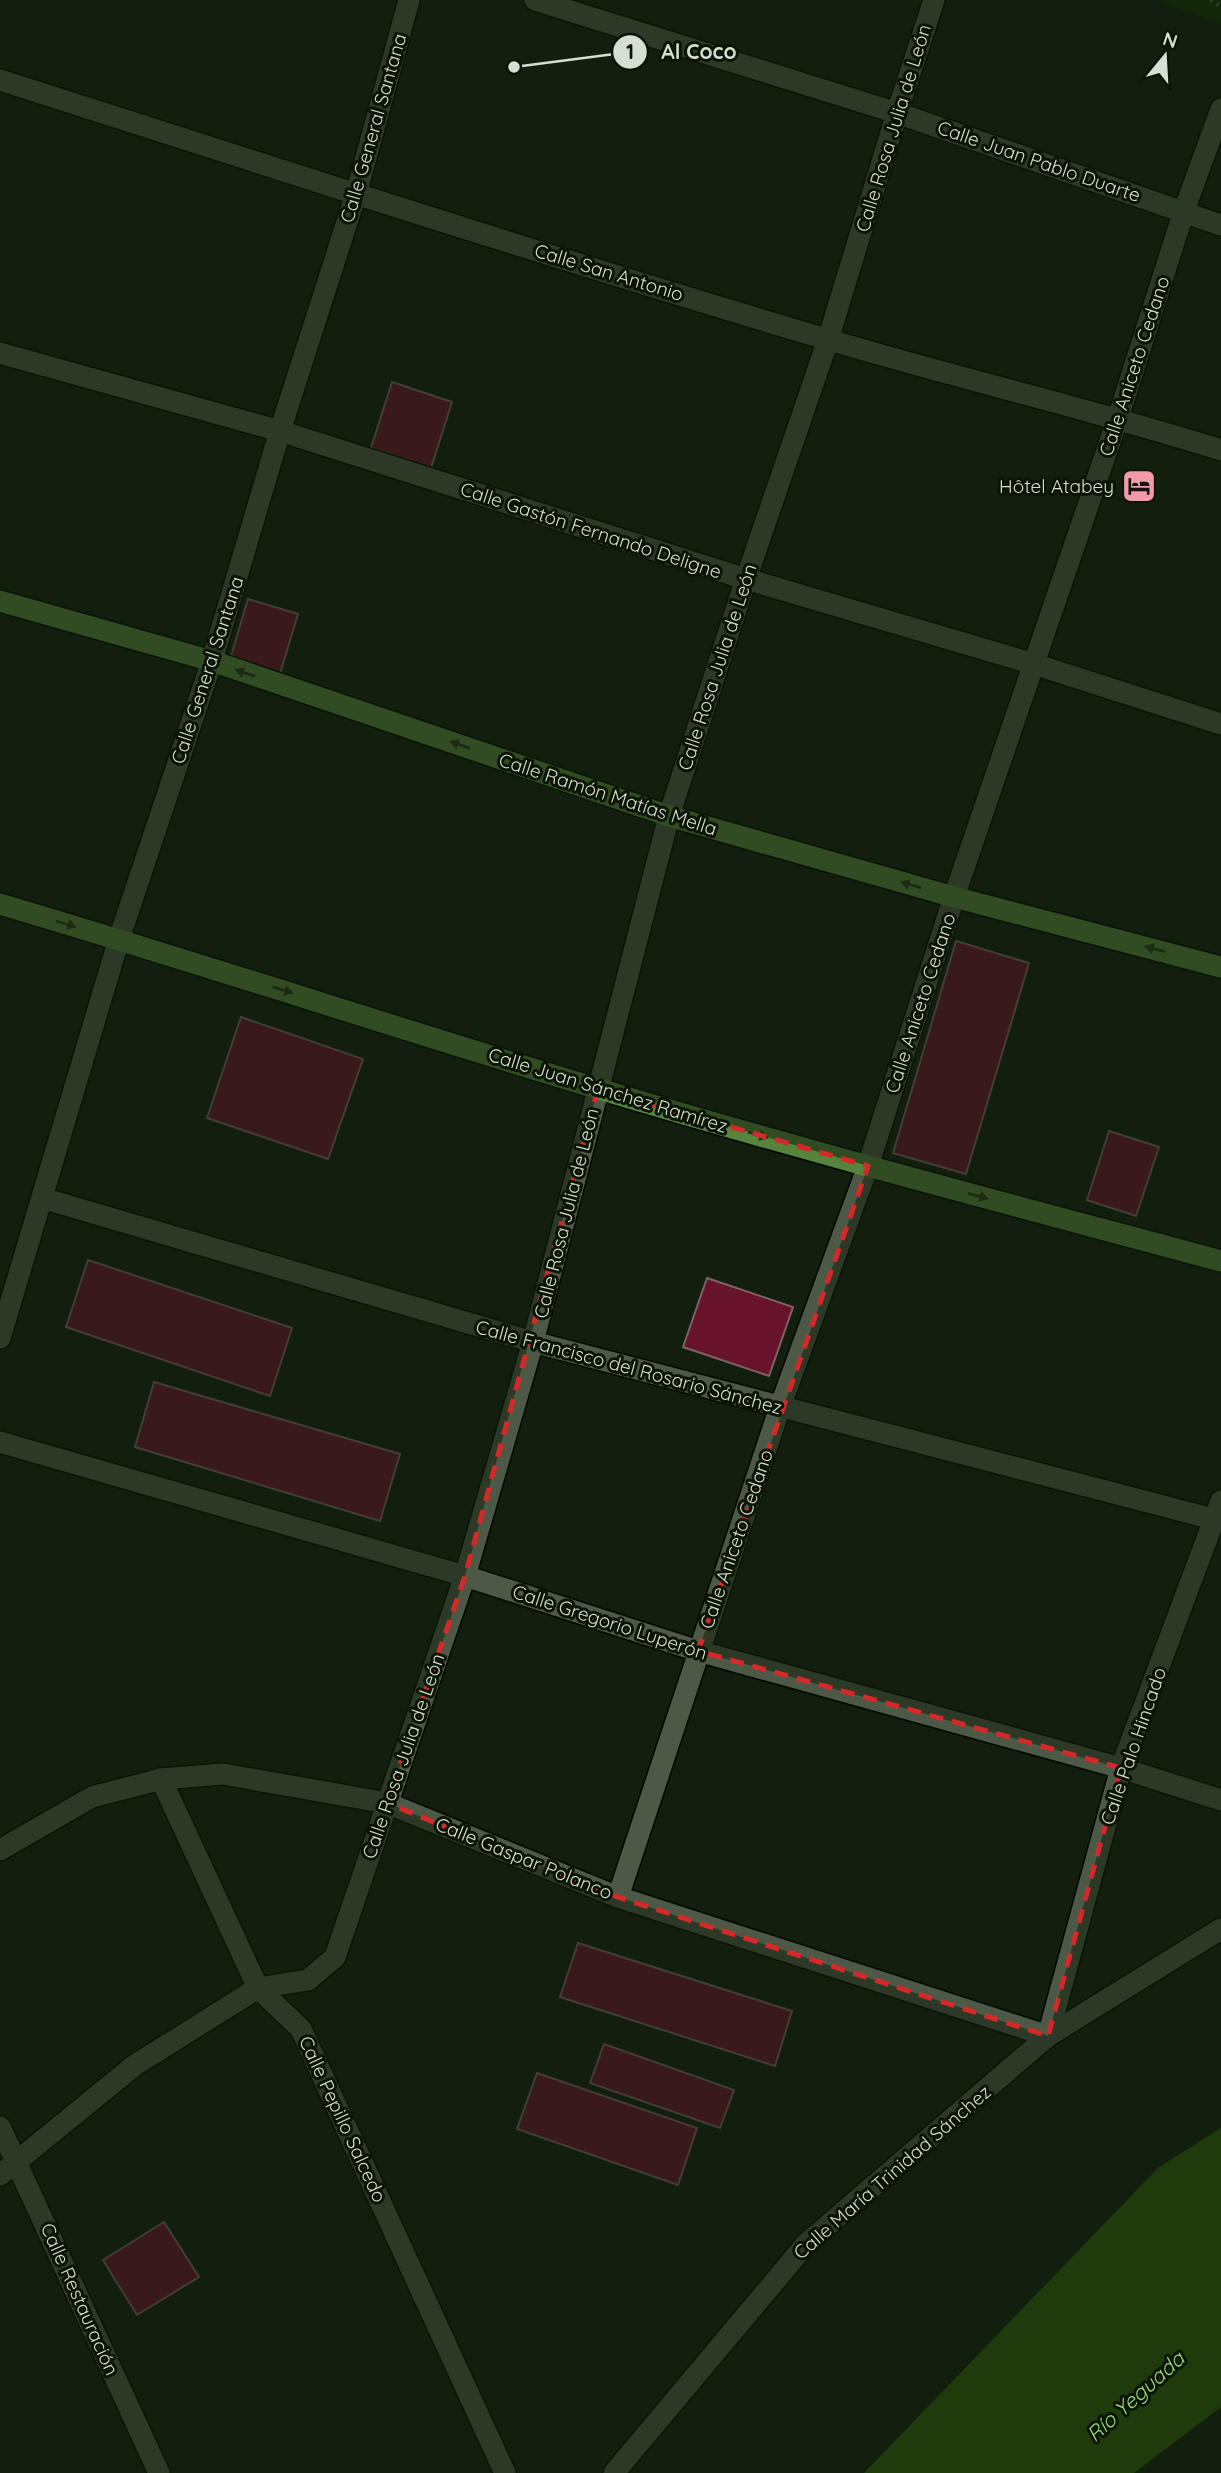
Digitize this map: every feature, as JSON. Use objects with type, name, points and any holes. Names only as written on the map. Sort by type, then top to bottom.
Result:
[{"type":"main road","name":"Calle Ramón Matías Mella","points":[[0,601],[212,661],[669,816],[954,897],[1221,967]]},
{"type":"main road","name":"Calle Juan Sánchez Ramírez","points":[[0,904],[598,1089],[868,1166],[1221,1261]]},
{"type":"street","name":"Calle General Santana","points":[[0,1338],[119,939],[212,661],[280,431],[356,194],[409,0]]},
{"type":"street","name":"Calle Juan Pablo Duarte","points":[[536,0],[897,113],[1221,225]]},
{"type":"street","name":"Calle Rosa Julia de León","points":[[0,2175],[135,2065],[258,1988],[308,1980],[335,1956],[465,1576],[533,1342],[669,816],[828,340],[934,0]]},
{"type":"street","name":"Calle San Antonio","points":[[0,80],[356,194],[828,340],[1118,418],[1221,450]]},
{"type":"street","name":"Calle Aniceto Cedano","points":[[618,1897],[780,1408],[868,1166],[954,897],[1118,418],[1184,211],[1221,109]]},
{"type":"street","name":"Calle Gastón Fernando Deligne","points":[[0,353],[280,431],[746,579],[1034,664],[1221,724]]},
{"type":"street","name":"Calle Francisco del Rosario Sánchez","points":[[41,1198],[533,1342],[780,1408],[1219,1514]]},
{"type":"street","name":"Calle Gregorio Luperón","points":[[0,1443],[465,1576],[698,1651],[1121,1768],[1221,1800]]},
{"type":"street","name":"Calle Palo Hincado","points":[[1048,2036],[1121,1768],[1219,1514]]},
{"type":"street","name":"Calle Gaspar Polanco","points":[[0,1850],[92,1797],[161,1779],[223,1774],[387,1803],[618,1897],[1048,2036]]},
{"type":"street","name":"Calle Pepillo Salcedo","points":[[161,1779],[258,1988],[301,2029],[505,2473]]},
{"type":"street","name":"Calle María Trinidad Sánchez","points":[[614,2473],[806,2244],[1048,2036],[1221,1928]]},
{"type":"street","name":"Calle Restauración","points":[[0,2127],[159,2473]]},
{"type":"path","points":[[1211,0],[1221,7]]},
{"type":"highlighted area","points":[[598,1089],[868,1166],[698,1651],[1121,1768],[1048,2036],[618,1897],[387,1803],[465,1576]]},
{"type":"shaded area","points":[[1157,0],[1221,0],[1221,24]]},
{"type":"water","name":"Río Yeguada","points":[[1221,2128],[1221,2407],[1134,2473],[864,2473],[1158,2168]]},
{"type":"building","points":[[392,382],[452,402],[431,468],[371,448]]},
{"type":"building","points":[[248,599],[298,614],[279,677],[229,663]]},
{"type":"building","points":[[956,941],[1029,963],[966,1174],[893,1153]]},
{"type":"building","points":[[241,1017],[363,1059],[328,1159],[207,1118]]},
{"type":"building","points":[[1109,1131],[1159,1147],[1136,1216],[1087,1200]]},
{"type":"building","points":[[88,1260],[292,1328],[270,1396],[66,1327]]},
{"type":"building","points":[[707,1278],[793,1307],[769,1376],[683,1347]]},
{"type":"building","points":[[154,1382],[400,1454],[380,1521],[135,1447]]},
{"type":"building","points":[[578,1943],[792,2011],[775,2066],[560,1997]]},
{"type":"building","points":[[604,2044],[734,2090],[720,2128],[590,2083]]},
{"type":"building","points":[[537,2073],[697,2128],[678,2185],[517,2129]]},
{"type":"building","points":[[164,2222],[199,2277],[137,2315],[103,2260]]},
{"type":"place","name":"Al Coco","points":[[514,67]]},
{"type":"place","name":"Hôtel Atabey","points":[[1139,486]]}]
